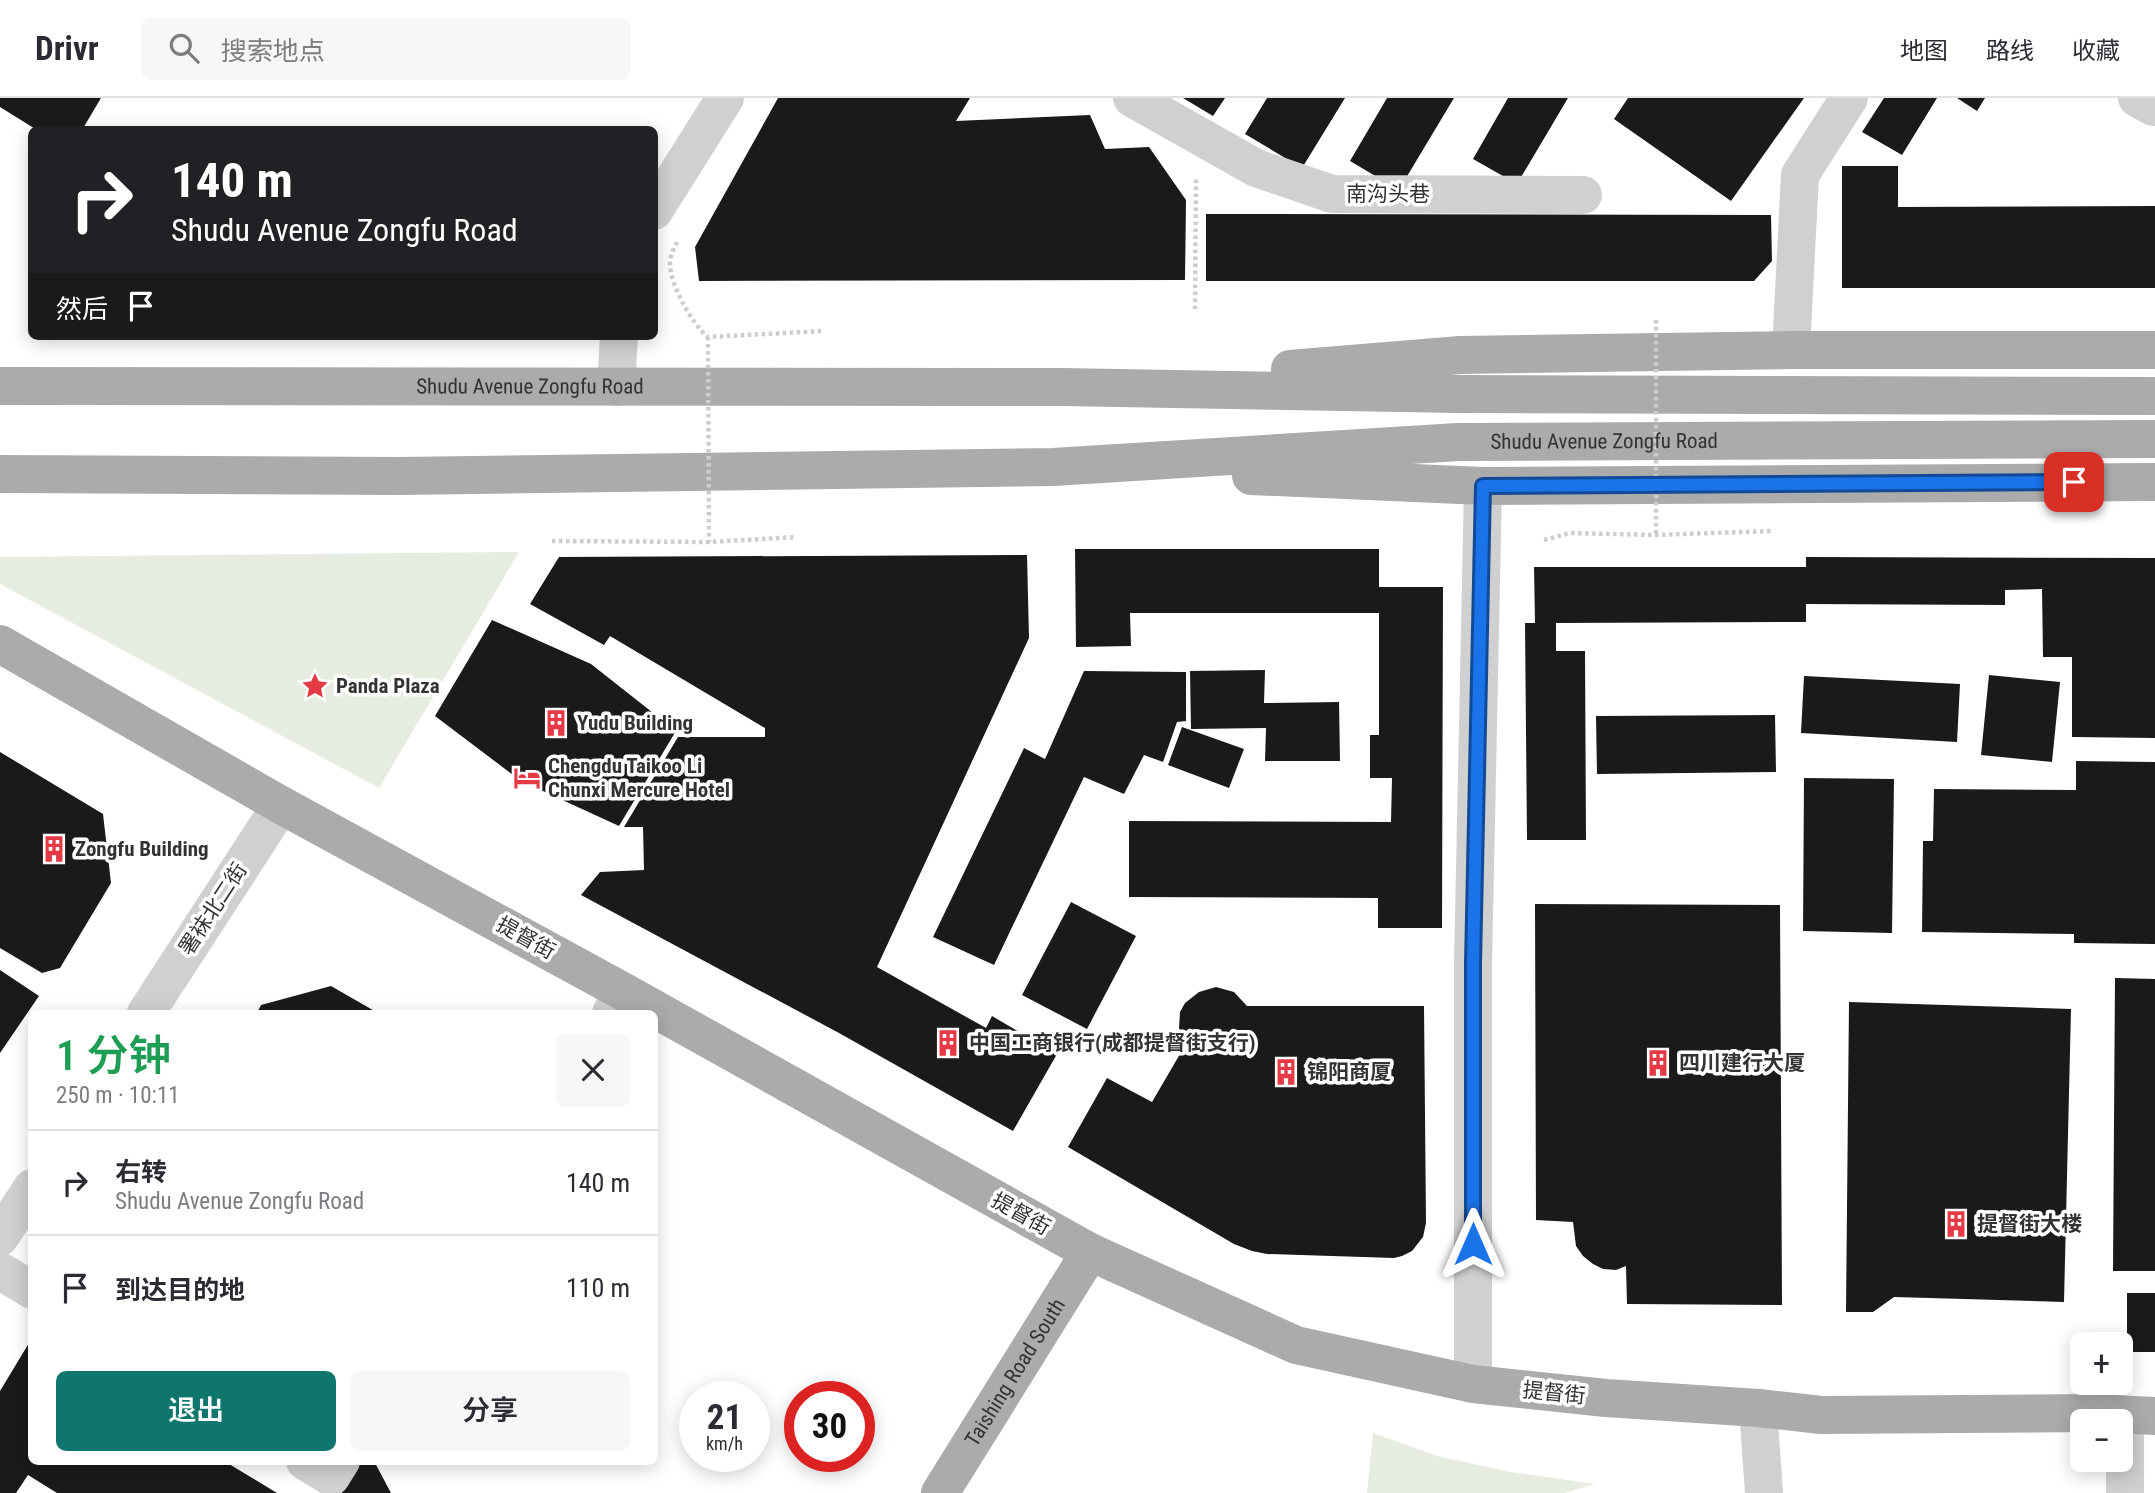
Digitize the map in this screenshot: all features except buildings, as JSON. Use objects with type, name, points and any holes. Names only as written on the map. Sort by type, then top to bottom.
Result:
[{"type":"main road","name":"Shudu Avenue Zongfu Road","points":[[1062,387],[1460,355],[1791,349],[2155,350]]},
{"type":"main road","name":"Shudu Avenue Zongfu Road","points":[[0,386],[1062,387],[1459,394],[2155,396]]},
{"type":"main road","name":"Shudu Avenue Zongfu Road","points":[[0,474],[400,476],[1053,467],[1458,442],[2155,439]]},
{"type":"main road","name":"Shudu Avenue Zongfu Road","points":[[1053,467],[1483,486],[2155,482]]},
{"type":"main road","name":"提督街","points":[[0,644],[618,1003]]},
{"type":"main road","name":"提督街","points":[[658,1024],[1090,1252],[1296,1345],[1472,1384],[1606,1398],[1822,1415],[2094,1413],[2140,1416]]},
{"type":"main road","name":"Taishing Road South","points":[[940,1493],[1090,1252]]},
{"type":"street","points":[[668,222],[725,98]]},
{"type":"street","name":"南沟头巷","points":[[1132,98],[1256,168],[1332,194],[1583,195]]},
{"type":"street","points":[[1791,349],[1800,175],[1849,98]]},
{"type":"street","points":[[2137,98],[2153,107],[2155,103]]},
{"type":"street","points":[[616,387],[620,340]]},
{"type":"street","points":[[1472,1384],[1473,964],[1483,486]]},
{"type":"street","name":"署袜北二街","points":[[148,1010],[281,805]]},
{"type":"street","points":[[0,1237],[28,1194]]},
{"type":"street","points":[[0,1271],[28,1288]]},
{"type":"street","points":[[1758,1408],[1764,1493]]},
{"type":"street","points":[[2125,1493],[2140,1416]]},
{"type":"street","points":[[312,1465],[331,1477],[338,1465]]},
{"type":"path","points":[[1195,310],[1196,134]]},
{"type":"path","points":[[668,222],[675,245],[670,261],[672,279],[698,329],[708,337],[824,331]]},
{"type":"path","points":[[1656,320],[1656,535]]},
{"type":"path","points":[[708,337],[709,542]]},
{"type":"path","points":[[1545,540],[1570,533],[1656,535],[1772,531]]},
{"type":"path","points":[[552,541],[709,542],[797,537]]},
{"type":"shaded area","name":"Panda Plaza","points":[[519,552],[379,788],[0,584],[0,557]]},
{"type":"shaded area","points":[[1373,1433],[1437,1456],[1511,1472],[1595,1484],[1564,1493],[1367,1493]]},
{"type":"place","name":"Panda Plaza","points":[[315,686]]},
{"type":"place","name":"Yudu Building","points":[[556,723]]},
{"type":"place","name":"Chengdu Taikoo Li Chunxi Mercure Hotel","points":[[527,778]]},
{"type":"place","name":"Zongfu Building","points":[[54,849]]},
{"type":"place","name":"中国工商银行(成都提督街支行)","points":[[948,1043]]},
{"type":"place","name":"四川建行大厦","points":[[1658,1063]]},
{"type":"place","name":"锦阳商厦","points":[[1286,1072]]},
{"type":"place","name":"提督街大楼","points":[[1956,1224]]},
{"type":"route","points":[[1473,1244],[1473,964],[1483,486],[2074,482]]}]
